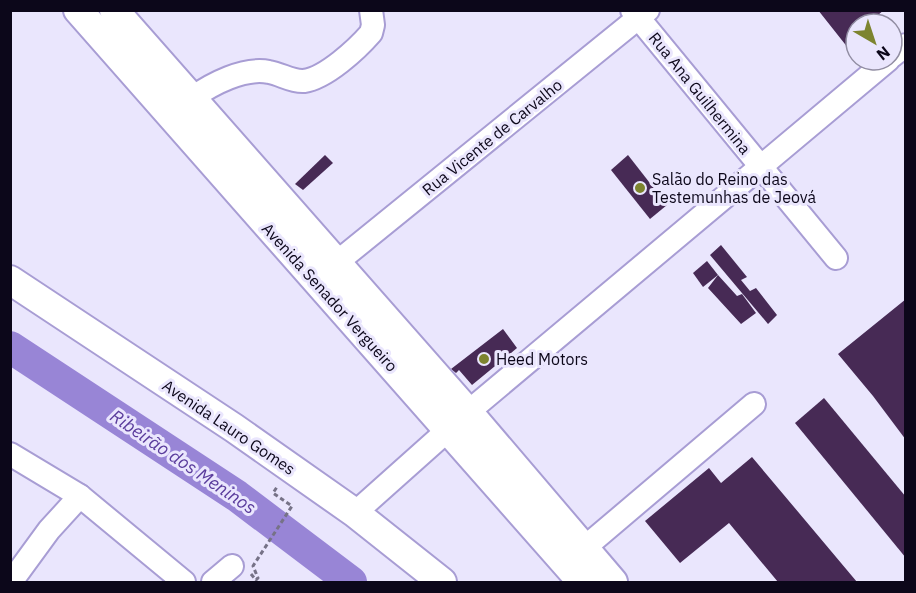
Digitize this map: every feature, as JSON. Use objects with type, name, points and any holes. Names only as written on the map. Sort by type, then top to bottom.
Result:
[{"type":"main road","name":"Avenida Senador Vergueiro","points":[[78,10],[458,421],[613,582]]},
{"type":"main road","name":"Avenida Senador Vergueiro","points":[[114,10],[336,263],[582,582]]},
{"type":"main road","name":"Avenida Lauro Gomes","points":[[10,280],[234,428],[355,513],[442,582]]},
{"type":"street","points":[[192,98],[209,87],[247,72],[268,72],[302,81],[317,78],[371,33],[374,25],[371,10]]},
{"type":"street","name":"Rua Ana Guilhermina","points":[[640,13],[760,166],[836,258]]},
{"type":"street","name":"Rua Vicente de Carvalho","points":[[336,263],[640,13]]},
{"type":"street","points":[[355,513],[458,421],[874,72]]},
{"type":"street","points":[[583,549],[754,404]]},
{"type":"street","points":[[10,454],[80,496],[184,582]]},
{"type":"street","points":[[10,582],[49,530],[80,496]]},
{"type":"street","points":[[213,582],[232,566]]},
{"type":"path","points":[[255,563],[292,506],[273,493],[276,488]]},
{"type":"building","points":[[818,10],[884,10],[882,12],[844,12],[844,43]]},
{"type":"building","points":[[325,155],[333,163],[303,190],[295,184]]},
{"type":"building","name":"Salão do Reino das Testemunhas de Jeová","points":[[628,155],[667,205],[650,219],[611,170]]},
{"type":"building","points":[[721,245],[747,277],[741,280],[750,291],[756,288],[777,315],[768,324],[710,255]]},
{"type":"building","points":[[707,261],[718,275],[703,287],[693,273]]},
{"type":"building","points":[[718,275],[737,296],[742,294],[756,313],[741,324],[708,288]]},
{"type":"building","points":[[906,299],[906,440],[838,354]]},
{"type":"building","name":"Heed Motors","points":[[503,329],[517,348],[472,385],[459,370],[456,373],[451,369]]},
{"type":"building","points":[[824,398],[906,497],[906,558],[795,423]]},
{"type":"building","points":[[752,457],[857,582],[778,582],[729,523],[680,563],[645,521],[709,468],[721,483]]},
{"type":"waterway","name":"Ribeirão dos Meninos","points":[[10,347],[237,496],[351,582]]},
{"type":"place","name":"Salão do Reino das Testemunhas de Jeová","points":[[640,188]]},
{"type":"place","name":"Heed Motors","points":[[484,359]]}]
